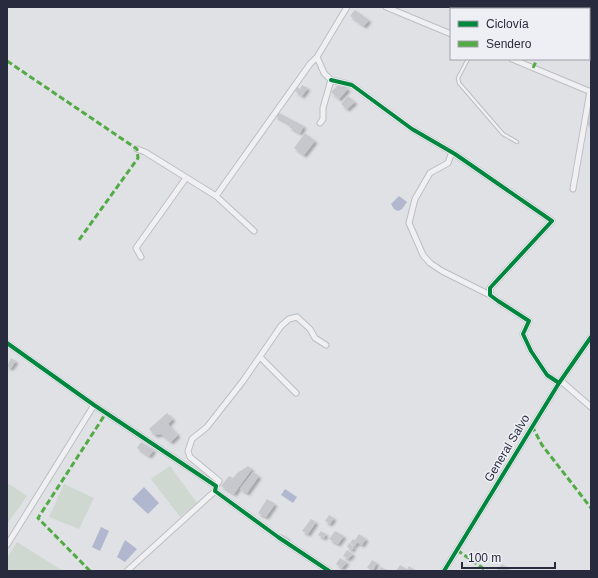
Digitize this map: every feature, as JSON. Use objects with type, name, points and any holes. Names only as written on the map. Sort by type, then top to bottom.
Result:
[{"type":"street","points":[[216,196],[310,64],[317,57],[346,7]]},
{"type":"street","points":[[386,7],[450,34]]},
{"type":"street","points":[[317,57],[324,73],[331,80],[352,85],[412,129],[452,152],[552,221],[490,288],[490,295]]},
{"type":"street","points":[[514,60],[590,91],[573,189]]},
{"type":"street","points":[[320,124],[323,119],[323,108],[331,80]]},
{"type":"street","points":[[137,149],[216,196],[254,231]]},
{"type":"street","points":[[452,152],[448,163],[430,173],[415,200],[409,223],[423,255],[430,263],[442,271],[490,295],[529,321],[523,334],[531,351],[547,375],[560,382],[591,407]]},
{"type":"street","points":[[141,257],[136,248],[186,178]]},
{"type":"street","points":[[127,571],[216,488],[219,481],[190,457],[188,451],[192,439],[207,427],[260,357],[281,326],[289,319],[297,317],[310,329],[315,338],[326,345]]},
{"type":"street","name":"General Salvo","points":[[444,571],[560,382],[591,337]]},
{"type":"street","points":[[7,343],[94,405],[216,488],[278,537],[329,571]]},
{"type":"street","points":[[260,357],[296,393]]},
{"type":"street","points":[[7,545],[94,405]]},
{"type":"lane","points":[[467,60],[458,78],[459,83],[503,134],[517,142]]},
{"type":"shaded area","points":[[170,466],[197,503],[180,517],[151,479]]},
{"type":"shaded area","points":[[7,483],[27,496],[7,524]]},
{"type":"shaded area","points":[[64,484],[94,498],[79,529],[49,517]]},
{"type":"shaded area","points":[[17,542],[63,571],[7,571],[7,558]]},
{"type":"water","points":[[399,196],[407,202],[402,209],[398,211],[394,209],[391,204]]},
{"type":"water","points":[[144,487],[159,503],[148,514],[132,499]]},
{"type":"water","points":[[285,489],[297,497],[293,503],[281,495]]},
{"type":"water","points":[[101,527],[109,531],[100,551],[92,547]]},
{"type":"water","points":[[125,540],[137,549],[125,562],[117,557]]},
{"type":"building","points":[[355,10],[369,20],[364,26],[350,16]]},
{"type":"building","points":[[302,85],[308,88],[302,96],[295,91],[297,87],[300,89]]},
{"type":"building","points":[[338,85],[341,87],[343,85],[348,89],[339,99],[331,92]]},
{"type":"building","points":[[348,96],[355,102],[347,109],[341,104]]},
{"type":"building","points":[[591,100],[591,126],[586,123]]},
{"type":"building","points":[[277,112],[304,126],[300,133],[289,127],[291,125],[275,116]]},
{"type":"building","points":[[305,133],[315,141],[304,155],[294,148]]},
{"type":"building","points":[[11,358],[16,361],[11,368],[7,367]]},
{"type":"building","points":[[167,413],[173,419],[168,424],[178,435],[171,442],[161,434],[155,435],[149,429]]},
{"type":"building","points":[[141,442],[154,450],[149,456],[137,448]]},
{"type":"building","points":[[248,466],[252,469],[234,494],[221,486],[229,476],[233,478],[237,473]]},
{"type":"building","points":[[253,472],[259,476],[247,493],[240,489]]},
{"type":"building","points":[[267,499],[275,504],[266,517],[258,513]]},
{"type":"building","points":[[329,515],[334,518],[330,524],[325,521]]},
{"type":"building","points":[[311,519],[316,522],[308,534],[302,531]]},
{"type":"building","points":[[321,531],[326,534],[324,538],[318,535]]},
{"type":"building","points":[[335,531],[344,536],[338,544],[329,539]]},
{"type":"building","points":[[281,534],[288,538],[287,541],[279,536]]},
{"type":"building","points":[[359,534],[366,539],[362,545],[357,542],[355,546],[350,543],[353,539],[355,540]]},
{"type":"building","points":[[349,543],[354,547],[352,550],[347,547]]},
{"type":"building","points":[[347,550],[353,554],[348,559],[343,556]]},
{"type":"building","points":[[340,558],[347,562],[342,568],[336,564]]},
{"type":"building","points":[[372,560],[377,563],[373,570],[367,568]]},
{"type":"building","points":[[502,564],[510,570],[496,571]]},
{"type":"building","points":[[400,565],[405,568],[403,571],[396,571]]},
{"type":"building","points":[[409,566],[416,571],[406,571]]},
{"type":"building","points":[[381,567],[388,571],[378,571]]},
{"type":"marked path","points":[[533,68],[537,60]]},
{"type":"marked path","points":[[7,61],[137,149],[138,158],[79,240]]},
{"type":"marked path","points":[[90,571],[38,518],[106,413]]},
{"type":"marked path","points":[[532,426],[542,445],[591,508]]},
{"type":"marked path","points":[[457,550],[487,571]]},
{"type":"cycle path","points":[[331,80],[352,85],[412,129],[455,154],[552,221],[490,288],[490,295],[529,321],[523,334],[531,351],[547,375],[559,383]]},
{"type":"cycle path","points":[[444,571],[559,383],[591,337]]},
{"type":"cycle path","points":[[7,343],[94,405],[216,486],[215,491],[278,537],[329,571]]}]
